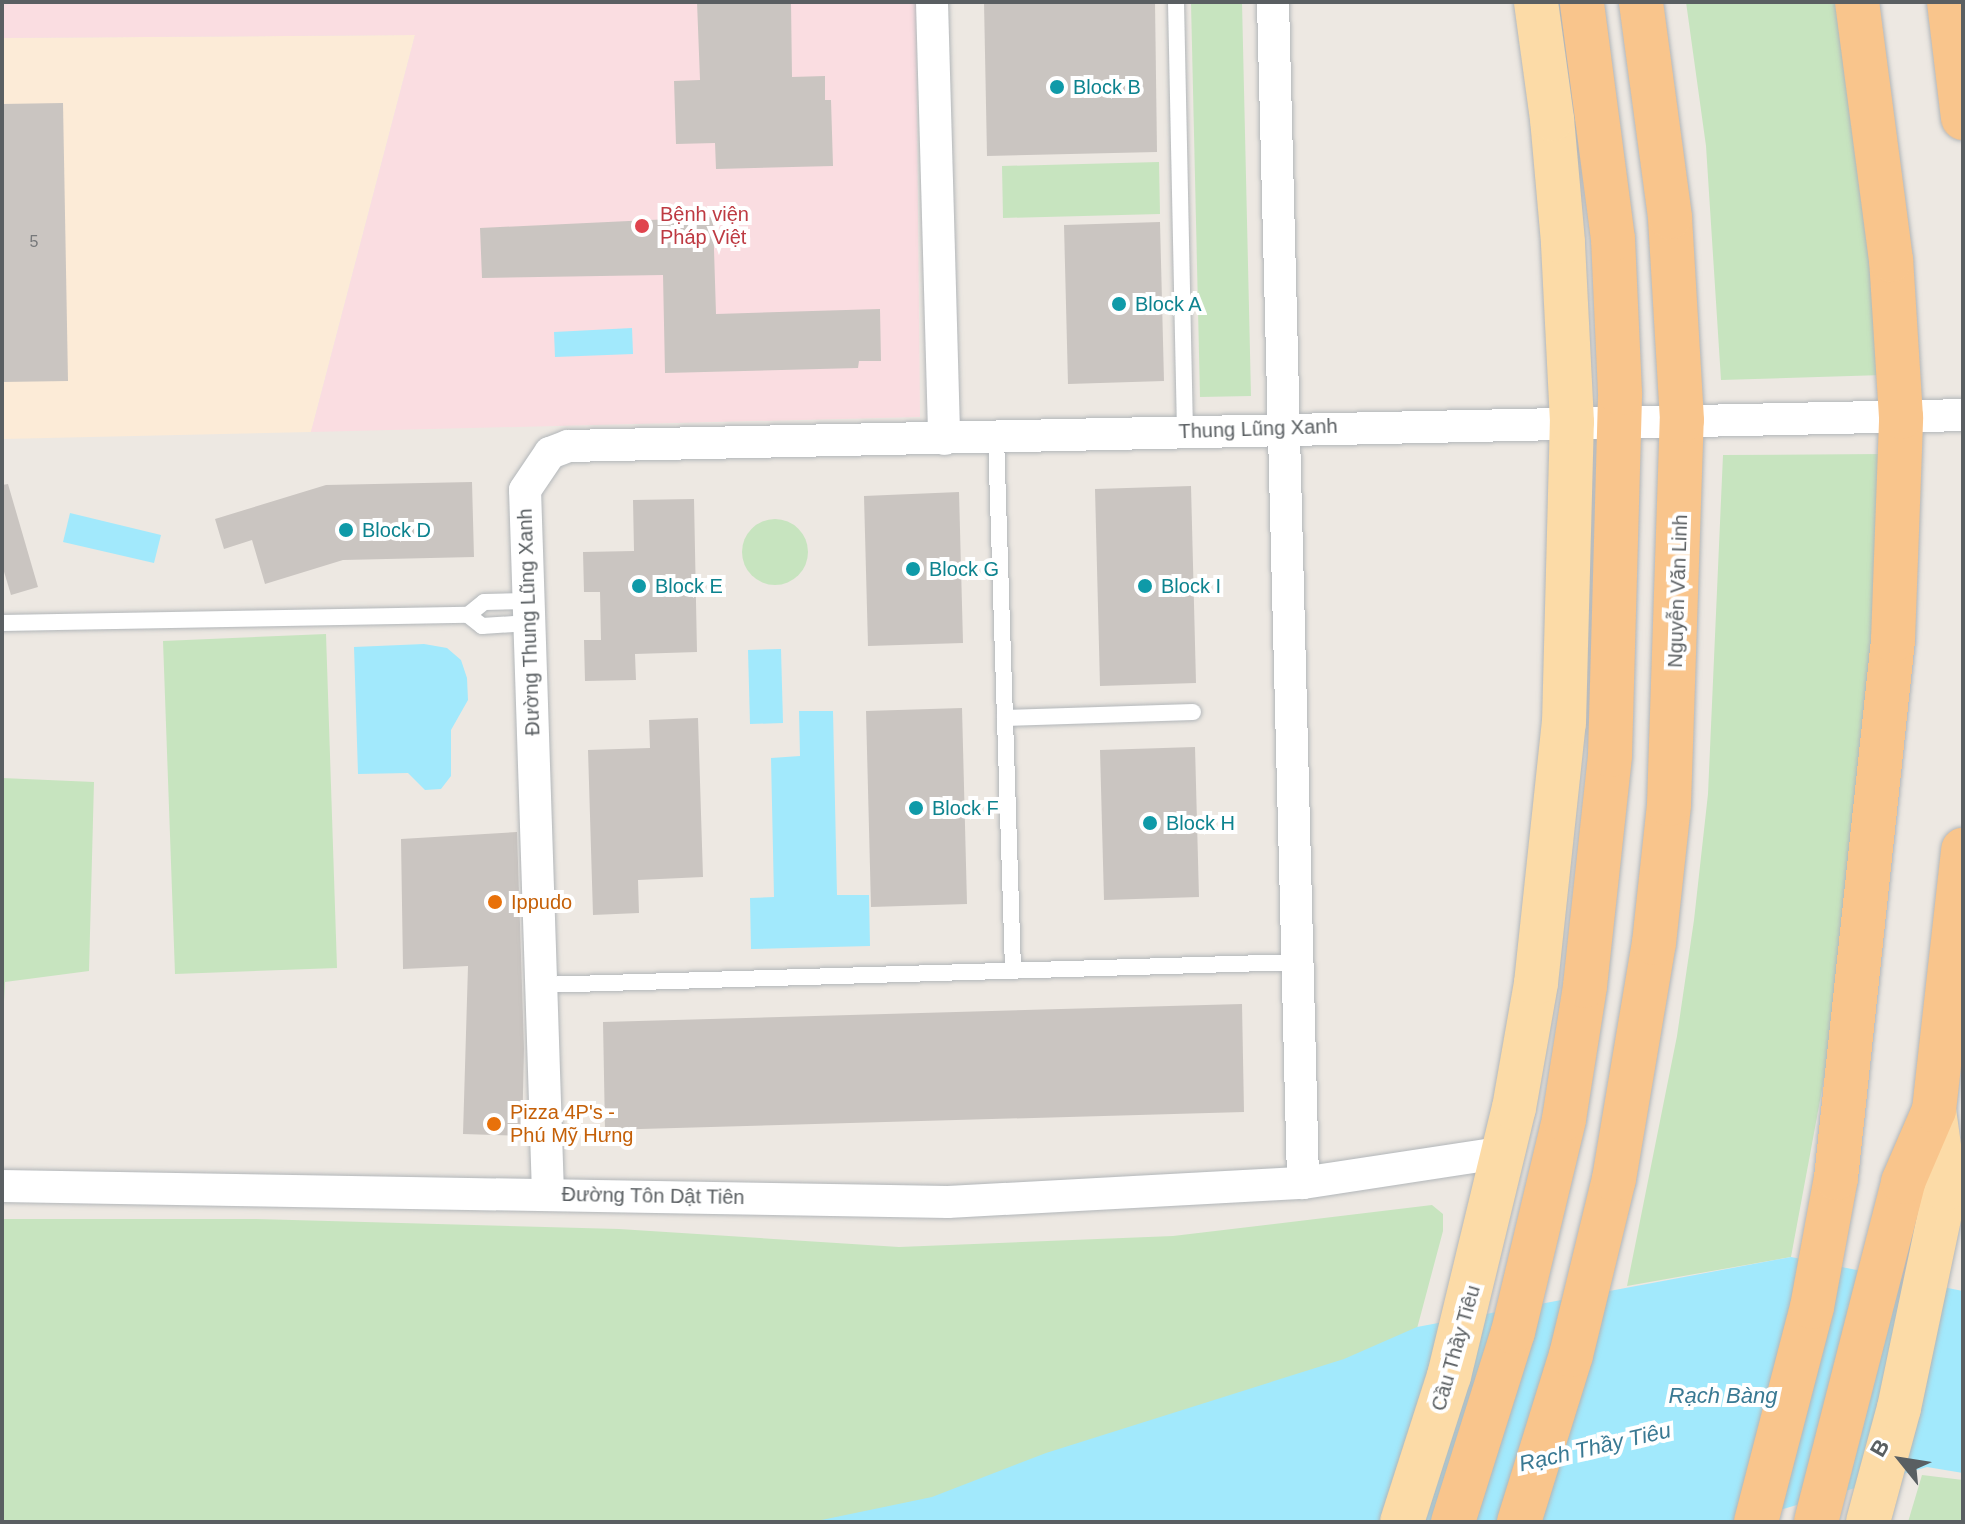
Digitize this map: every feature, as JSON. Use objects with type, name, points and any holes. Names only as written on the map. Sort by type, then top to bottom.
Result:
[{"type":"highway","points":[[1453,1522],[1513,1332],[1552,1177],[1577,1040],[1606,805],[1613,695],[1621,421],[1613,239],[1582,2]]},
{"type":"highway","name":"Nguyễn Văn Linh","points":[[1519,1522],[1571,1355],[1614,1179],[1654,943],[1669,804],[1682,420],[1670,217],[1641,2]]},
{"type":"highway","points":[[1756,1522],[1812,1307],[1836,1178],[1893,640],[1901,417],[1891,260],[1857,2]]},
{"type":"highway","points":[[1949,2],[1963,118]]},
{"type":"highway","points":[[1816,1522],[1903,1182],[1934,1110],[1953,1033],[1963,850]]},
{"type":"main road","points":[[1502,1161],[1536,983],[1552,849],[1568,648],[1572,422],[1563,242],[1552,119],[1536,2]]},
{"type":"main road","points":[[1868,1522],[1902,1394],[1945,1189],[1934,1110]]},
{"type":"main road","name":"Cầu Thầy Tiêu","points":[[1402,1522],[1449,1376],[1502,1161]]},
{"type":"street","points":[[932,2],[944,439]]},
{"type":"street","points":[[1273,2],[1281,427],[1303,1183]]},
{"type":"street","name":"Thung Lũng Xanh","points":[[944,439],[1281,427],[1963,415]]},
{"type":"street","name":"Đường Thung Lũng Xanh","points":[[548,1194],[525,490],[550,453],[568,446],[944,439]]},
{"type":"street","name":"Đường Tôn Dật Tiên","points":[[2,1186],[948,1202],[1303,1183],[1502,1161]]},
{"type":"lane","points":[[1176,2],[1185,431]]},
{"type":"lane","points":[[996,437],[1013,969]]},
{"type":"lane","points":[[2,623],[468,615],[484,602],[529,612]]},
{"type":"lane","points":[[1005,718],[1193,712]]},
{"type":"lane","points":[[541,985],[1296,962]]},
{"type":"shaded area","name":"Bệnh viện Pháp Việt","points":[[2,2],[916,2],[920,417],[311,432],[415,35],[2,38]]},
{"type":"shaded area","points":[[415,35],[311,432],[2,439],[2,38]]},
{"type":"green space","points":[[1191,2],[1242,2],[1251,396],[1200,397]]},
{"type":"green space","points":[[1686,2],[1842,2],[1883,375],[1721,380],[1706,146]]},
{"type":"green space","points":[[1159,162],[1160,214],[1003,218],[1002,166]]},
{"type":"green space","points":[[1883,454],[1882,616],[1837,1009],[1791,1257],[1627,1286],[1677,1036],[1694,920],[1708,794],[1723,455]]},
{"type":"green space","points":[[775,519],[788,521],[798,529],[806,539],[806,565],[798,575],[788,583],[775,585],[762,583],[752,575],[744,565],[742,552],[744,539],[752,529],[762,521]]},
{"type":"green space","points":[[326,634],[337,968],[175,974],[163,641]]},
{"type":"green space","points":[[2,778],[94,782],[89,971],[5,982],[2,1041]]},
{"type":"green space","points":[[1432,1205],[1443,1214],[1443,1231],[1402,1385],[952,1522],[2,1522],[2,1219],[256,1219],[619,1229],[899,1247],[1173,1236]]},
{"type":"green space","points":[[1922,1475],[1963,1480],[1963,1522],[1908,1522]]},
{"type":"water","points":[[632,328],[633,354],[555,357],[554,332]]},
{"type":"water","points":[[70,513],[161,535],[154,563],[63,542]]},
{"type":"water","points":[[424,644],[447,648],[461,660],[467,678],[468,700],[451,730],[451,776],[441,789],[425,790],[408,773],[358,774],[354,647]]},
{"type":"water","points":[[781,649],[783,723],[750,724],[748,650]]},
{"type":"water","points":[[799,711],[833,711],[837,895],[869,895],[870,946],[751,949],[750,898],[774,897],[771,758],[800,756]]},
{"type":"water","name":"Rạch Bàng","points":[[1791,1257],[1963,1291],[1963,1473],[1927,1467],[1739,1522],[812,1522],[932,1497],[1046,1453],[1344,1359],[1417,1327]]},
{"type":"building","points":[[697,2],[791,2],[792,77],[825,76],[825,100],[831,100],[833,166],[716,169],[715,143],[676,144],[674,81],[700,80]]},
{"type":"building","points":[[984,2],[1155,2],[1157,152],[987,156]]},
{"type":"building","points":[[63,103],[68,381],[2,382],[2,104]]},
{"type":"building","points":[[713,217],[716,314],[880,309],[881,361],[859,361],[858,368],[665,373],[663,275],[482,278],[480,228]]},
{"type":"building","name":"Block A","points":[[1160,222],[1164,381],[1068,384],[1064,225]]},
{"type":"building","name":"Block D","points":[[472,482],[474,557],[343,560],[265,584],[252,540],[224,549],[215,519],[326,485]]},
{"type":"building","points":[[8,484],[38,587],[11,595],[2,565],[2,485]]},
{"type":"building","name":"Block I","points":[[1191,486],[1196,683],[1100,686],[1095,489]]},
{"type":"building","name":"Block G","points":[[959,492],[963,643],[868,646],[864,496]]},
{"type":"building","name":"Block E","points":[[694,499],[697,652],[635,654],[636,680],[585,681],[584,640],[601,640],[600,592],[584,592],[583,552],[634,551],[633,500]]},
{"type":"building","name":"Block F","points":[[962,708],[967,904],[871,907],[866,711]]},
{"type":"building","points":[[698,718],[703,877],[638,880],[639,913],[593,915],[588,750],[650,748],[649,720]]},
{"type":"building","name":"Block H","points":[[1195,747],[1199,897],[1104,900],[1100,750]]},
{"type":"building","points":[[517,832],[524,1049],[522,1136],[463,1134],[468,966],[403,969],[401,839]]},
{"type":"building","points":[[1242,1004],[1244,1112],[605,1130],[603,1022]]},
{"type":"place","name":"Block B","points":[[1057,87]]},
{"type":"place","name":"Bệnh viện Pháp Việt","points":[[642,226]]},
{"type":"place","name":"Block A","points":[[1119,304]]},
{"type":"place","name":"Block D","points":[[346,530]]},
{"type":"place","name":"Block G","points":[[913,569]]},
{"type":"place","name":"Block E","points":[[639,586]]},
{"type":"place","name":"Block I","points":[[1145,586]]},
{"type":"place","name":"Block F","points":[[916,808]]},
{"type":"place","name":"Block H","points":[[1150,823]]},
{"type":"place","name":"Ippudo","points":[[495,902]]},
{"type":"place","name":"Pizza 4P's - Phú Mỹ Hưng","points":[[494,1124]]},
{"type":"water label","name":"Rạch Thầy Tiêu","points":[[1595,1447]]}]
